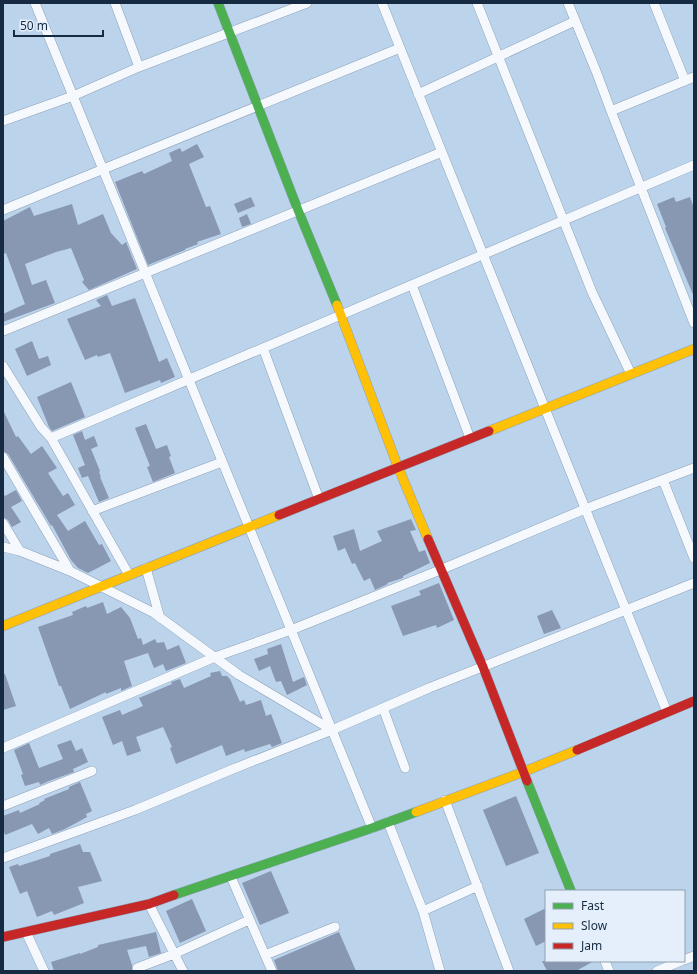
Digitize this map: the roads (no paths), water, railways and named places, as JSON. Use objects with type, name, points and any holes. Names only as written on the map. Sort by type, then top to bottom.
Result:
[{"type":"street","points":[[35,3],[372,828]]},
{"type":"street","points":[[115,3],[139,67]]},
{"type":"street","points":[[218,3],[231,33],[298,210],[341,315],[398,467],[440,570],[483,667],[571,890]]},
{"type":"street","points":[[382,3],[667,712]]},
{"type":"street","points":[[477,3],[592,292],[630,374]]},
{"type":"street","points":[[568,3],[694,323]]},
{"type":"street","points":[[654,3],[685,81]]},
{"type":"street","points":[[3,121],[72,96],[139,67],[231,33],[301,4]]},
{"type":"street","points":[[418,94],[575,21]]},
{"type":"street","points":[[3,210],[400,48]]},
{"type":"street","points":[[611,111],[694,77]]},
{"type":"street","points":[[3,331],[442,152]]},
{"type":"street","points":[[51,438],[694,165]]},
{"type":"street","points":[[412,285],[470,438]]},
{"type":"street","points":[[263,348],[319,499]]},
{"type":"street","points":[[3,626],[694,349]]},
{"type":"street","points":[[3,366],[41,428],[51,438],[129,575]]},
{"type":"street","points":[[3,458],[70,571]]},
{"type":"street","points":[[92,511],[222,462]]},
{"type":"street","points":[[3,748],[216,658],[291,630],[440,570],[585,509],[694,468]]},
{"type":"street","points":[[663,480],[694,558]]},
{"type":"street","points":[[3,523],[20,551]]},
{"type":"street","points":[[3,547],[20,551],[70,571],[154,613],[239,675],[332,730]]},
{"type":"street","points":[[146,568],[160,618]]},
{"type":"street","points":[[3,858],[135,810],[233,768],[332,730],[550,639],[694,583]]},
{"type":"street","points":[[3,937],[149,904],[230,877],[372,828],[523,772],[694,701]]},
{"type":"street","points":[[383,708],[405,768]]},
{"type":"street","points":[[3,806],[92,771]]},
{"type":"street","points":[[445,800],[509,971]]},
{"type":"street","points":[[388,822],[423,911],[440,971]]},
{"type":"street","points":[[230,877],[272,971]]},
{"type":"street","points":[[423,911],[478,886]]},
{"type":"street","points":[[149,904],[183,971]]},
{"type":"street","points":[[138,968],[174,954],[249,920]]},
{"type":"street","points":[[265,955],[335,927]]},
{"type":"street","points":[[26,932],[44,971]]},
{"type":"street","points":[[604,962],[609,971]]},
{"type":"street","points":[[657,971],[679,962]]}]
